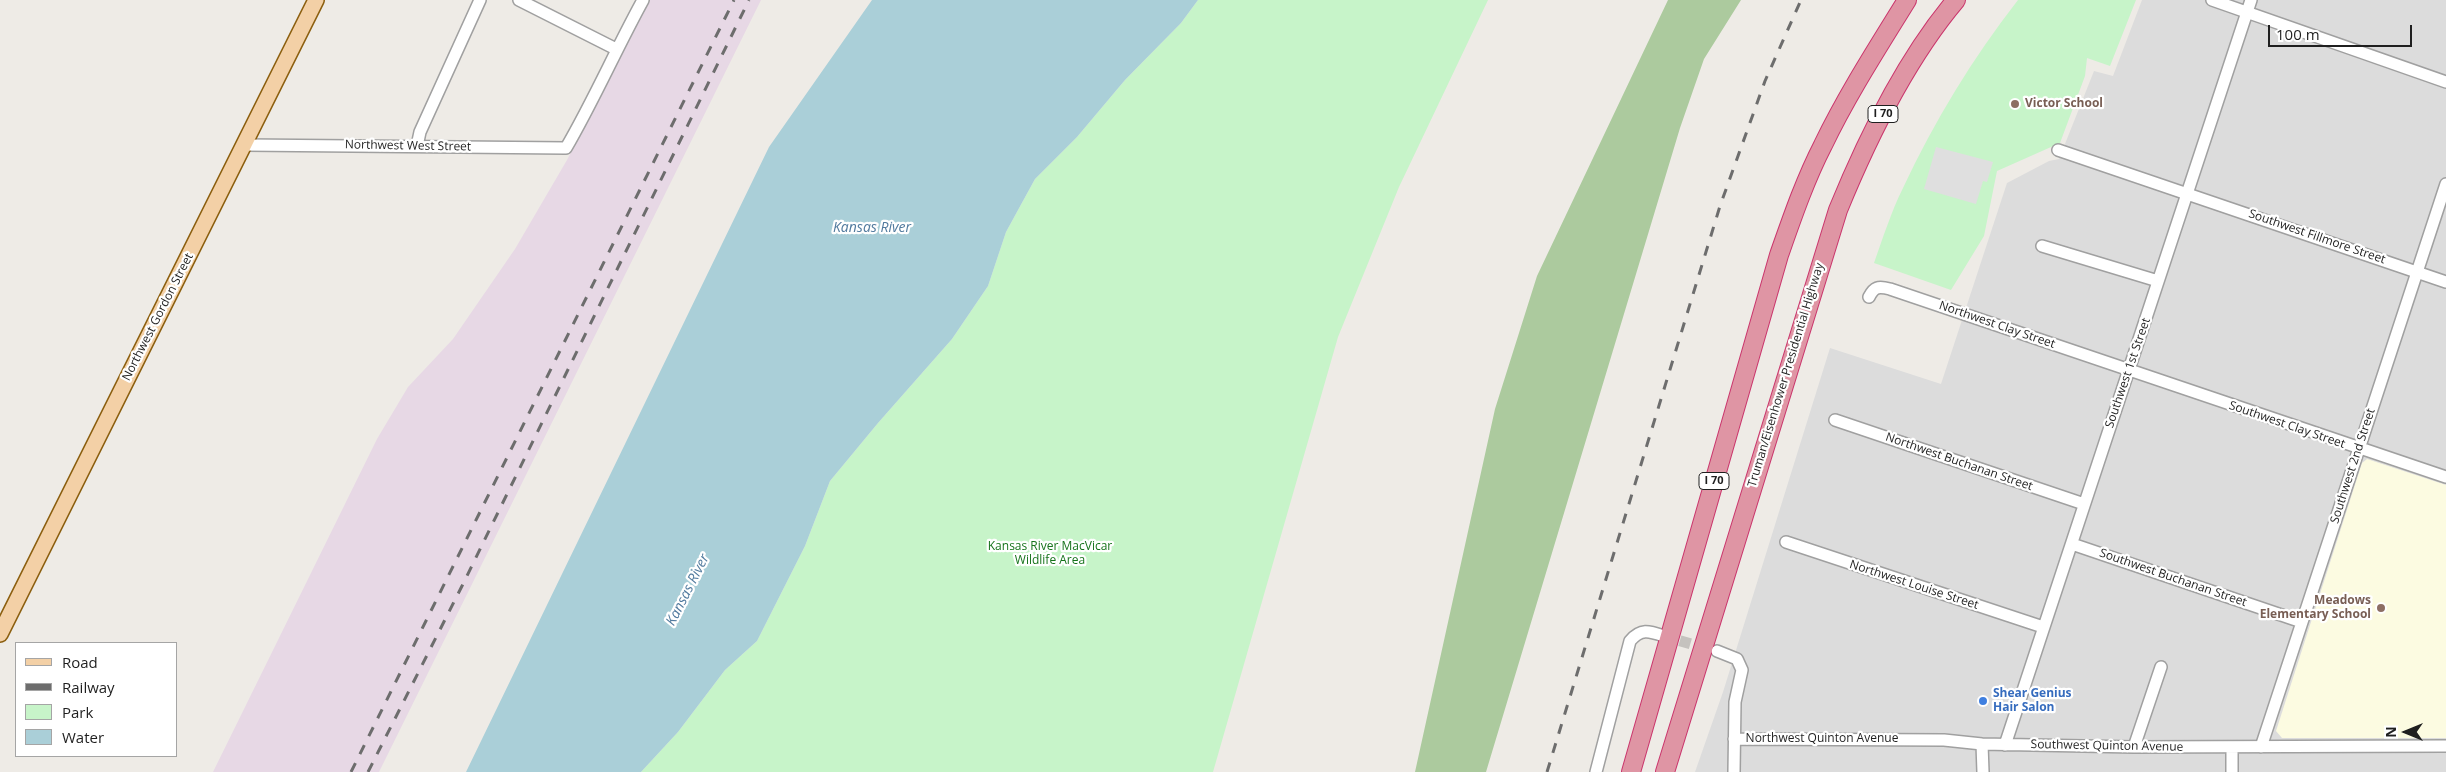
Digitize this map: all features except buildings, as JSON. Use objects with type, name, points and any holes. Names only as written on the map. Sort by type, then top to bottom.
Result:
[{"type":"highway","name":"I 70","points":[[1631,772],[1779,255],[1802,191],[1822,146],[1842,107],[1907,0]]},
{"type":"highway","name":"Truman/Eisenhower Presidential Highway","points":[[1665,772],[1838,210],[1874,130],[1935,25],[1956,0]]},
{"type":"main road","name":"Northwest Gordon Street","points":[[0,634],[316,0]]},
{"type":"street","points":[[417,146],[420,132],[480,0]]},
{"type":"street","points":[[519,0],[616,50],[643,0]]},
{"type":"street","points":[[2212,0],[2446,82]]},
{"type":"street","name":"Southwest 1st Street","points":[[2005,745],[2251,0]]},
{"type":"street","name":"Northwest West Street","points":[[244,145],[566,148],[579,127],[616,50]]},
{"type":"street","name":"Southwest Fillmore Street","points":[[2058,150],[2446,282]]},
{"type":"street","name":"Southwest 2nd Street","points":[[2261,747],[2446,184]]},
{"type":"street","points":[[2042,246],[2158,281]]},
{"type":"street","name":"Northwest Clay Street","points":[[1869,297],[1873,289],[1877,287],[1890,289],[2129,370]]},
{"type":"street","name":"Southwest Clay Street","points":[[2129,370],[2358,449],[2446,477]]},
{"type":"street","name":"Northwest Buchanan Street","points":[[1835,420],[2084,504]]},
{"type":"street","name":"Northwest Louise Street","points":[[1786,542],[2043,627]]},
{"type":"street","name":"Southwest Buchanan Street","points":[[2072,544],[2302,622]]},
{"type":"street","points":[[1596,772],[1630,641],[1635,634],[1647,630],[1664,636]]},
{"type":"street","name":"Northwest Quinton Avenue","points":[[1717,651],[1737,659],[1742,670],[1735,702],[1734,739],[1944,740],[1982,744]]},
{"type":"street","points":[[2134,747],[2161,667]]},
{"type":"street","points":[[1734,739],[1734,772]]},
{"type":"street","points":[[1982,744],[1983,772]]},
{"type":"street","name":"Southwest Quinton Avenue","points":[[1982,744],[2134,747],[2446,746]]},
{"type":"street","points":[[2232,747],[2232,772]]},
{"type":"shaded area","points":[[650,0],[761,0],[379,772],[213,772],[377,439],[408,387],[453,339],[515,249],[567,160]]},
{"type":"shaded area","points":[[2142,0],[2446,0],[2446,772],[1695,772],[1723,692],[1830,348],[1941,384],[2007,183],[2049,161],[2059,159],[2094,71],[2113,76]]},
{"type":"shaded area","points":[[1936,147],[1993,162],[1987,182],[1983,181],[1976,204],[1924,189]]},
{"type":"shaded area","name":"Meadows Elementary School","points":[[2367,459],[2446,485],[2446,738],[2282,738],[2276,731],[2362,463]]},
{"type":"green space","name":"Kansas River MacVicar Wildlife Area","points":[[1198,0],[1488,0],[1399,187],[1338,337],[1213,772],[641,772],[678,732],[725,670],[757,641],[805,546],[830,481],[952,339],[988,286],[1006,232],[1035,179],[1077,137],[1125,80],[1181,23]]},
{"type":"green space","points":[[1668,0],[1741,0],[1704,59],[1680,128],[1486,772],[1415,772],[1495,409],[1537,276]]},
{"type":"green space","points":[[2018,0],[2136,0],[2110,66],[2087,58],[2085,76],[2060,143],[1997,171],[1984,236],[1951,290],[1874,263],[1895,206],[1941,114],[1970,67]]},
{"type":"water","name":"Kansas River","points":[[872,0],[1198,0],[1181,23],[1125,80],[1077,137],[1035,179],[1006,232],[988,286],[952,339],[830,481],[805,546],[757,641],[725,670],[678,732],[641,772],[466,772],[769,147]]},
{"type":"tunnel","points":[[1664,636],[1708,649]]},
{"type":"railway","points":[[351,772],[734,0]]},
{"type":"railway","points":[[368,772],[462,586],[749,0]]},
{"type":"railway","points":[[1547,772],[1720,206],[1765,81],[1801,0]]},
{"type":"place","name":"Victor School","points":[[2015,104]]},
{"type":"place","name":"Meadows Elementary School","points":[[2381,608]]},
{"type":"place","name":"Shear Genius Hair Salon","points":[[1983,701]]}]
